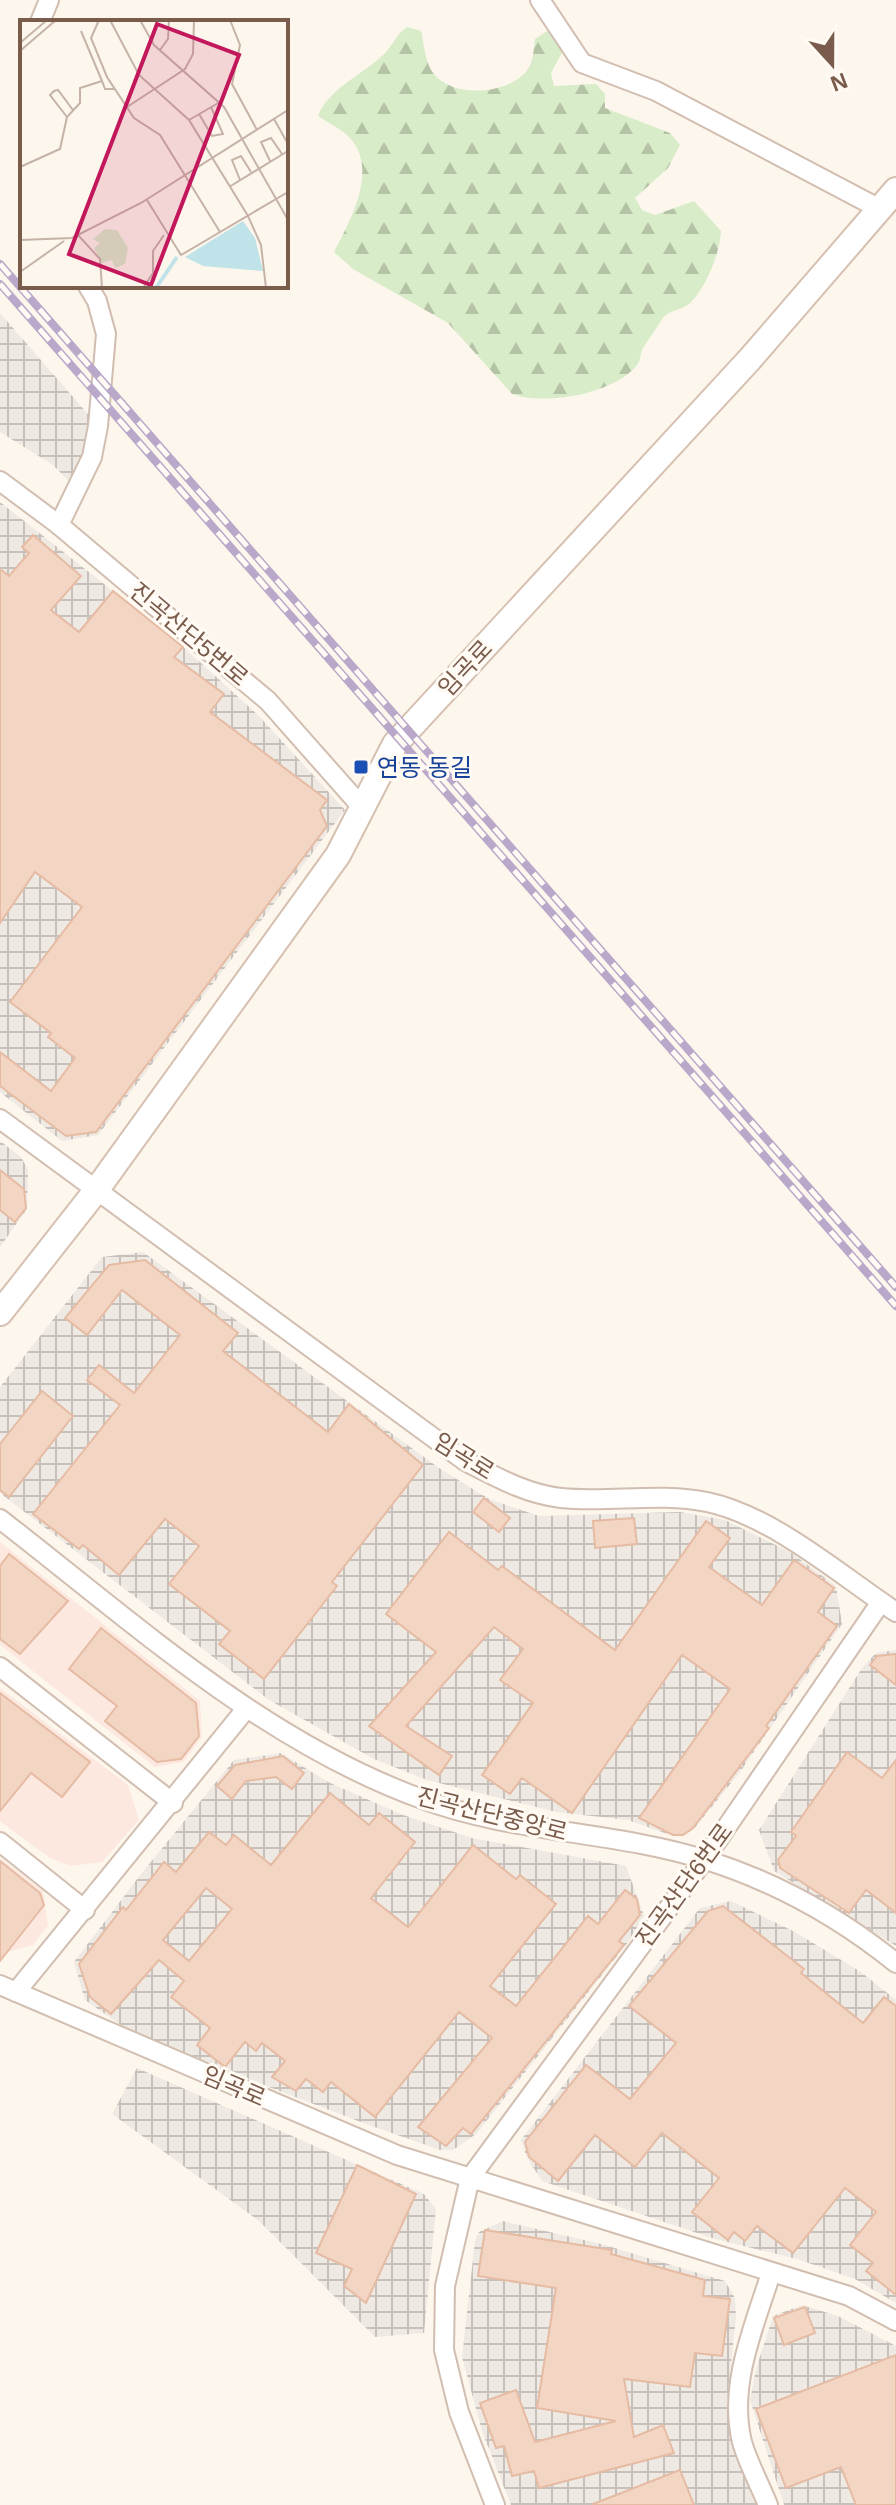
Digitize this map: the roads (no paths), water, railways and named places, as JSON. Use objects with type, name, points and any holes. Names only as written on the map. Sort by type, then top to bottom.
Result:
[{"type":"main road","name":"임곡로","points":[[0,1313],[95,1192],[338,855],[360,805],[395,744],[750,359],[896,190]]},
{"type":"street","points":[[41,20],[49,0]]},
{"type":"street","points":[[540,0],[582,63],[656,91],[880,209]]},
{"type":"street","points":[[59,525],[92,457],[98,426],[106,334],[97,301],[89,288]]},
{"type":"street","name":"진곡산단5번로","points":[[0,481],[59,525],[268,701],[360,805]]},
{"type":"street","points":[[0,1119],[95,1192]]},
{"type":"street","name":"임곡로","points":[[95,1192],[465,1461],[511,1485],[560,1498],[671,1497],[710,1503],[770,1528],[888,1607]]},
{"type":"street","name":"진곡산단중앙로","points":[[0,1519],[246,1709],[373,1780],[423,1800],[472,1814],[704,1860],[800,1897],[896,1963]]},
{"type":"street","name":"진곡산단6번로","points":[[495,2505],[459,2412],[444,2350],[445,2286],[470,2178],[888,1607]]},
{"type":"street","points":[[0,1667],[173,1803]]},
{"type":"street","points":[[8,1989],[85,1910],[246,1709]]},
{"type":"street","points":[[0,1842],[85,1910]]},
{"type":"street","name":"임곡로","points":[[8,1989],[397,2155],[470,2178]]},
{"type":"street","points":[[470,2178],[849,2296],[896,2321]]},
{"type":"street","points":[[768,2505],[742,2442],[738,2399],[742,2368],[771,2273]]},
{"type":"railway","points":[[0,264],[20,287]]},
{"type":"railway","points":[[0,284],[896,1306]]},
{"type":"railway","points":[[21,288],[896,1287]]},
{"type":"place","name":"연동 동길","points":[[361,767]]}]
